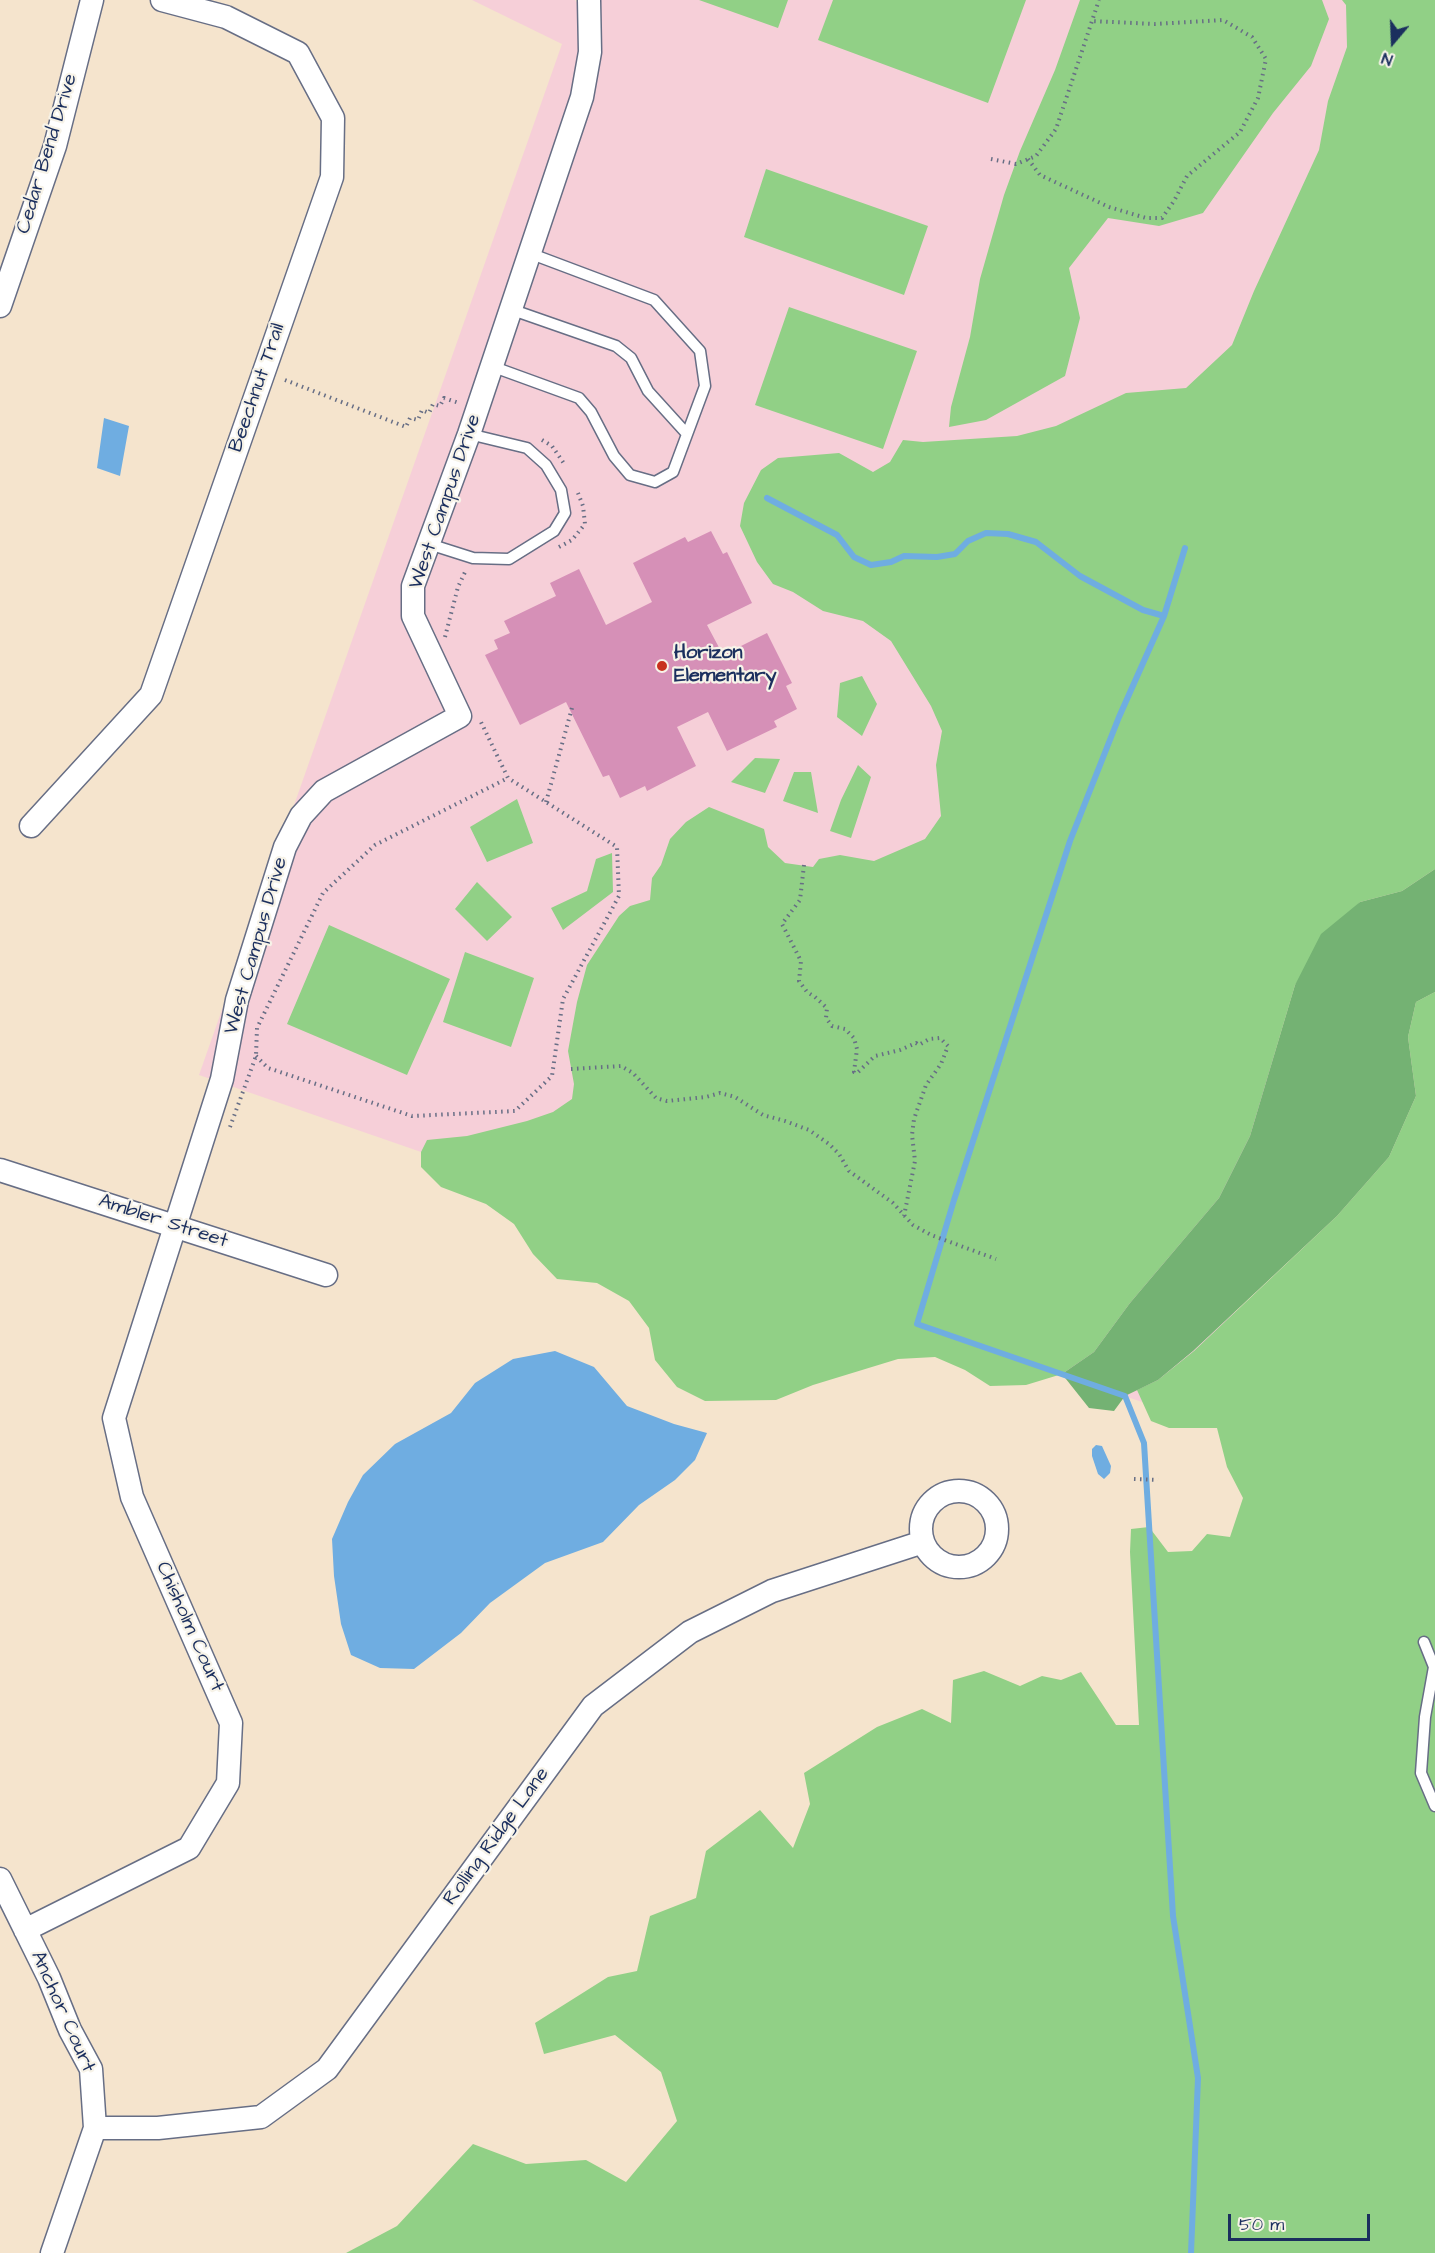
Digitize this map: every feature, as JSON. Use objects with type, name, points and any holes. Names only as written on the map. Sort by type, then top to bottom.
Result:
[{"type":"street","name":"Cedar Bend Drive","points":[[0,306],[55,146],[92,0]]},
{"type":"street","name":"Beechnut Trail","points":[[31,826],[151,695],[332,177],[333,118],[298,53],[226,17],[162,0]]},
{"type":"street","name":"West Campus Drive","points":[[176,1226],[222,1079],[237,1000],[285,847],[301,816],[324,790],[460,716],[413,616],[413,586],[470,434],[490,366],[582,97],[590,52],[589,0]]},
{"type":"street","name":"Ambler Street","points":[[0,1170],[326,1275]]},
{"type":"street","name":"Chisholm Court","points":[[24,1930],[189,1848],[228,1784],[231,1723],[132,1497],[114,1418],[176,1226]]},
{"type":"street","name":"Rolling Ridge Lane","points":[[95,2128],[158,2128],[261,2116],[327,2069],[593,1706],[690,1632],[762,1596],[923,1542]]},
{"type":"street","name":"Anchor Court","points":[[0,1879],[49,1978],[70,2030],[91,2069],[95,2128],[52,2253]]},
{"type":"lane","points":[[490,366],[579,398],[591,412],[614,456],[630,476],[655,482],[673,472],[705,386],[700,351],[654,300],[528,253]]},
{"type":"lane","points":[[510,309],[616,346],[632,358],[648,391],[687,434]]},
{"type":"lane","points":[[429,544],[473,558],[508,559],[554,531],[565,513],[561,490],[546,465],[527,448],[470,434]]},
{"type":"lane","points":[[1424,1642],[1434,1667],[1425,1717],[1421,1773],[1435,1806]]},
{"type":"path","points":[[991,159],[1016,164],[1036,156],[1056,129],[1099,0]]},
{"type":"path","points":[[1028,159],[1040,175],[1109,207],[1146,218],[1162,218],[1187,176],[1240,132],[1258,98],[1266,59],[1252,37],[1223,20],[1155,24],[1091,21]]},
{"type":"path","points":[[285,380],[406,427],[410,418],[418,420],[422,411],[429,413],[433,404],[440,406],[444,398],[460,403]]},
{"type":"path","points":[[546,802],[572,708]]},
{"type":"path","points":[[256,1056],[268,1068],[412,1116],[515,1111],[552,1076],[563,999],[619,896],[617,847],[508,778]]},
{"type":"path","points":[[228,1133],[256,1056],[257,1029],[323,893],[375,845],[408,827]]},
{"type":"path","points":[[804,865],[800,900],[782,924],[801,961],[799,981],[807,992],[827,1008],[826,1018],[832,1026],[845,1029],[854,1038],[857,1049],[854,1072],[857,1073],[875,1056],[900,1050],[916,1043],[919,1045],[929,1039],[940,1038],[948,1046],[941,1064],[926,1085],[914,1119],[912,1135],[915,1161],[904,1216]]},
{"type":"path","points":[[572,1069],[621,1066],[633,1073],[656,1098],[667,1101],[706,1097],[720,1093],[735,1097],[763,1115],[809,1131],[829,1144],[839,1154],[849,1170],[893,1203],[913,1225],[948,1242],[996,1259]]},
{"type":"path","points":[[1134,1479],[1158,1480]]},
{"type":"shaded area","points":[[472,0],[575,0],[576,2],[578,0],[1435,0],[1217,1428],[199,1075],[562,44]]},
{"type":"green space","points":[[699,0],[788,0],[778,28]]},
{"type":"green space","points":[[833,0],[1026,0],[988,103],[818,40]]},
{"type":"green space","points":[[1080,0],[1322,0],[1329,19],[1311,66],[1273,113],[1203,213],[1159,226],[1108,218],[1069,268],[1080,318],[1065,376],[986,420],[949,427],[951,407],[970,337],[980,279],[1004,195],[1020,151],[1055,70]]},
{"type":"green space","points":[[1342,0],[1435,0],[1435,869],[1402,891],[1360,902],[1295,985],[1250,1136],[1219,1198],[1130,1303],[1094,1352],[1062,1374],[1026,1385],[990,1386],[965,1370],[935,1357],[898,1359],[813,1385],[776,1400],[705,1401],[677,1387],[655,1360],[649,1328],[629,1301],[597,1283],[557,1279],[533,1254],[514,1224],[486,1204],[441,1187],[421,1167],[421,1152],[427,1140],[467,1136],[527,1121],[553,1112],[572,1099],[574,1084],[568,1051],[587,965],[619,916],[630,906],[650,900],[652,878],[661,865],[670,839],[686,822],[709,807],[764,829],[768,847],[785,863],[813,867],[819,859],[840,855],[874,861],[925,839],[941,816],[936,765],[942,731],[931,706],[891,641],[863,621],[823,611],[793,592],[773,584],[757,562],[740,526],[744,503],[761,470],[778,458],[839,453],[873,472],[890,462],[903,440],[923,442],[1017,436],[1056,426],[1126,393],[1186,388],[1232,345],[1254,291],[1319,150],[1328,101],[1347,47],[1346,5]]},
{"type":"green space","points":[[766,169],[928,226],[904,295],[744,237]]},
{"type":"green space","points":[[789,307],[917,351],[883,449],[755,405]]},
{"type":"green space","points":[[862,676],[877,704],[862,736],[837,717],[840,683]]},
{"type":"green space","points":[[755,758],[780,759],[765,793],[731,782]]},
{"type":"green space","points":[[858,765],[871,777],[851,838],[830,831],[841,800]]},
{"type":"green space","points":[[794,772],[811,772],[818,813],[783,801]]},
{"type":"green space","points":[[517,799],[533,843],[487,862],[470,827]]},
{"type":"green space","points":[[612,853],[613,892],[563,930],[551,908],[587,891],[596,859]]},
{"type":"green space","points":[[1435,869],[1435,992],[1416,1002],[1408,1037],[1416,1096],[1389,1157],[1337,1216],[1193,1351],[1158,1380],[1125,1396],[1114,1411],[1089,1408],[1062,1374],[1094,1352],[1130,1303],[1219,1198],[1250,1136],[1295,985],[1321,934],[1360,902],[1402,891]]},
{"type":"green space","points":[[477,882],[512,917],[487,941],[455,909]]},
{"type":"green space","points":[[329,925],[450,979],[407,1075],[287,1024]]},
{"type":"green space","points":[[465,952],[534,978],[511,1047],[443,1022]]},
{"type":"green space","points":[[1435,992],[1435,2253],[346,2253],[397,2226],[473,2144],[526,2164],[586,2160],[626,2182],[677,2121],[661,2072],[615,2035],[544,2054],[535,2023],[608,1977],[637,1971],[650,1916],[696,1898],[706,1851],[760,1810],[793,1848],[810,1804],[804,1773],[877,1727],[922,1709],[951,1723],[953,1680],[984,1671],[1020,1686],[1042,1676],[1061,1680],[1081,1672],[1116,1725],[1139,1725],[1130,1552],[1131,1529],[1149,1527],[1168,1552],[1192,1551],[1207,1534],[1230,1537],[1243,1498],[1227,1467],[1217,1428],[1169,1428],[1151,1421],[1137,1390],[1158,1380],[1194,1351],[1337,1216],[1389,1157],[1416,1096],[1408,1037],[1416,1002]]},
{"type":"water","points":[[104,418],[129,426],[120,476],[97,468]]},
{"type":"water","points":[[555,1351],[594,1367],[627,1406],[674,1424],[707,1433],[695,1460],[675,1480],[639,1505],[603,1542],[545,1563],[490,1603],[461,1633],[414,1669],[380,1668],[351,1655],[341,1624],[334,1576],[332,1539],[363,1475],[395,1444],[451,1413],[475,1383],[513,1359]]},
{"type":"water","points":[[1096,1445],[1102,1446],[1111,1466],[1110,1473],[1104,1479],[1098,1474],[1092,1456],[1092,1449]]},
{"type":"building","points":[[711,531],[723,554],[727,552],[752,603],[707,625],[723,655],[767,633],[792,683],[786,686],[797,709],[774,721],[777,727],[727,751],[708,712],[677,727],[696,766],[647,791],[645,786],[620,798],[609,775],[603,777],[566,702],[520,725],[485,655],[498,649],[494,640],[510,633],[504,621],[556,596],[550,583],[579,569],[606,625],[652,602],[633,563],[685,537],[688,542]]},
{"type":"waterway","points":[[767,498],[837,535],[854,557],[871,565],[891,562],[904,556],[937,557],[955,554],[968,541],[986,533],[1008,534],[1036,542],[1080,576],[1143,610],[1164,616]]},
{"type":"waterway","points":[[1185,548],[1164,616],[1119,717],[1070,841],[954,1200],[917,1324],[1125,1396],[1144,1443],[1173,1916],[1198,2078],[1191,2253]]},
{"type":"place","name":"Horizon Elementary","points":[[662,666]]}]
